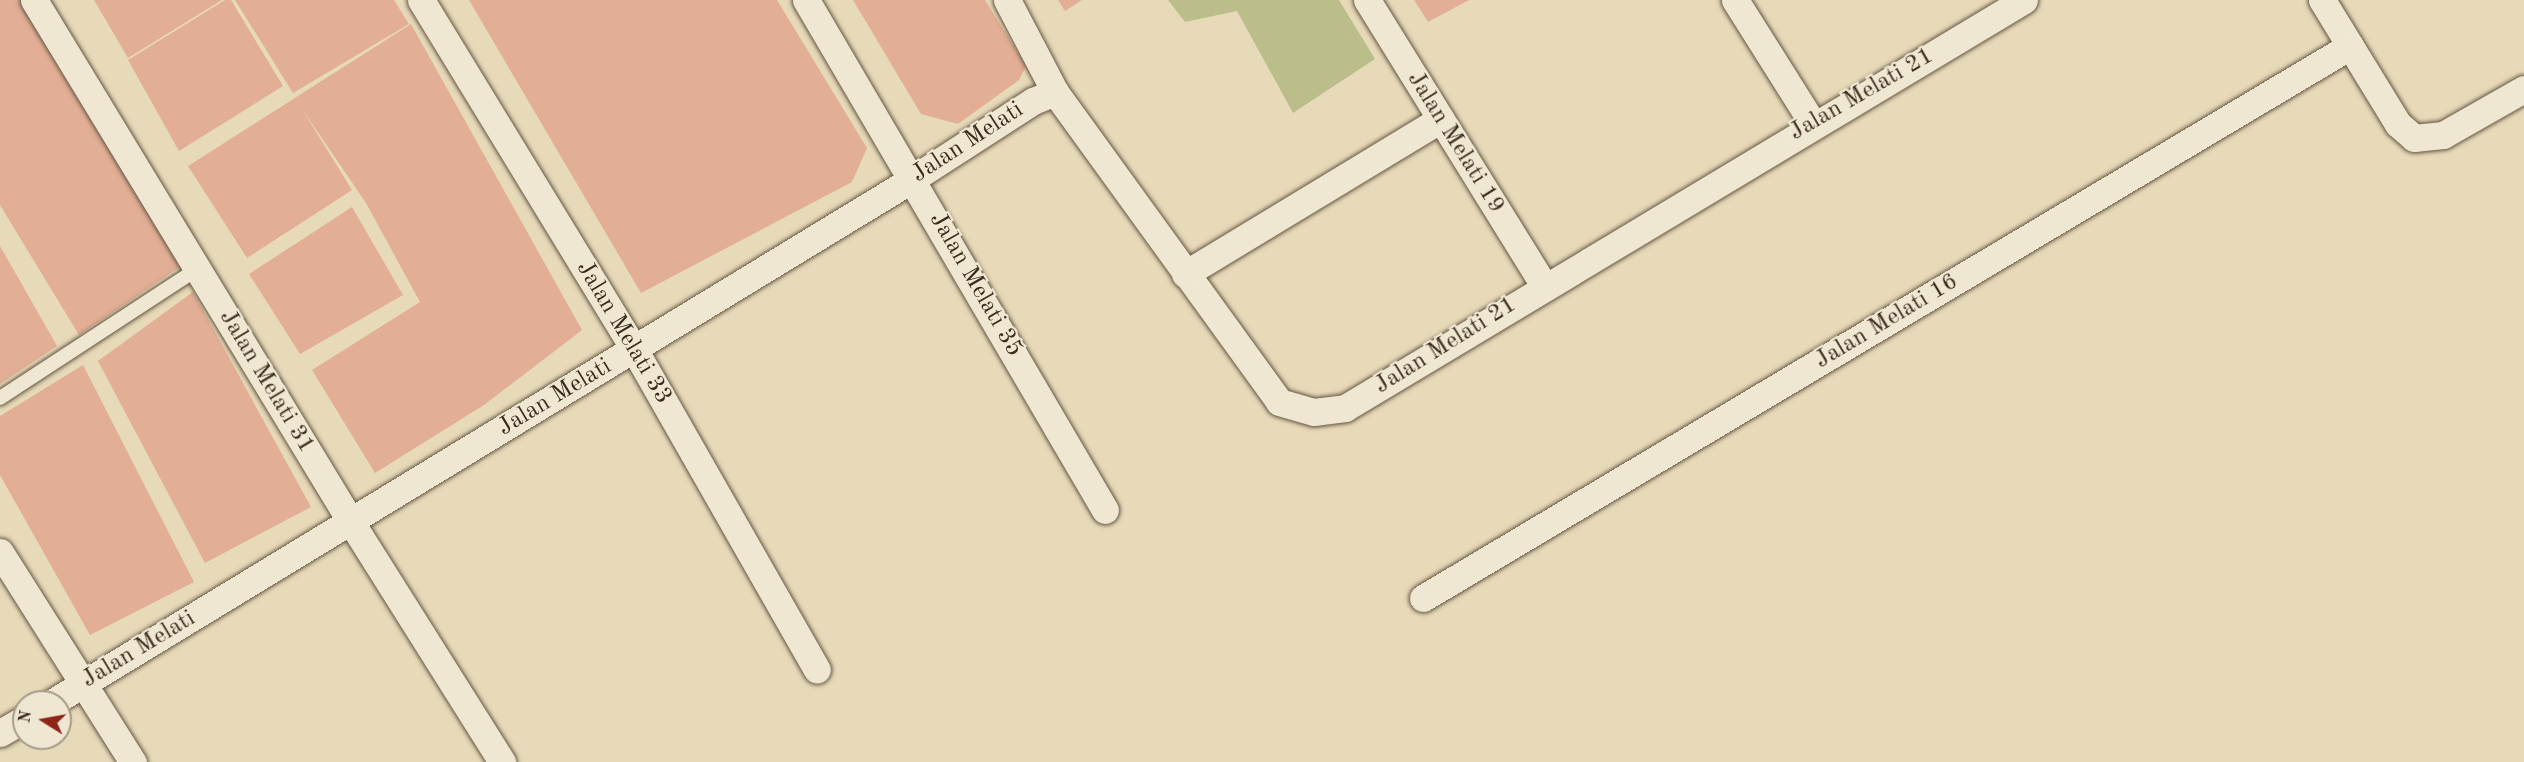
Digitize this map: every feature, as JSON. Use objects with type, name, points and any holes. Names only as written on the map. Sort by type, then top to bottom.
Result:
[{"type":"street","name":"Jalan Melati 31","points":[[34,0],[351,522],[502,762]]},
{"type":"street","name":"Jalan Melati 33","points":[[421,0],[634,349],[817,670]]},
{"type":"street","name":"Jalan Melati 35","points":[[806,0],[914,178],[1105,510]]},
{"type":"street","name":"Jalan Melati 21","points":[[1007,0],[1055,92],[1278,402],[1314,412],[1345,408],[1813,124],[2024,0]]},
{"type":"street","name":"Jalan Melati 19","points":[[1367,0],[1544,286]]},
{"type":"street","points":[[1736,0],[1813,124]]},
{"type":"street","points":[[2322,0],[2398,124],[2414,138],[2443,135],[2524,89]]},
{"type":"street","name":"Jalan Melati 16","points":[[1423,598],[2350,46]]},
{"type":"street","name":"Jalan Melati","points":[[72,691],[914,178],[1033,101],[1055,92]]},
{"type":"street","points":[[1185,274],[1441,119]]},
{"type":"street","points":[[0,552],[133,762]]},
{"type":"lane","points":[[0,398],[197,269]]},
{"type":"green space","points":[[1168,0],[1339,0],[1375,59],[1293,113],[1237,11],[1185,22]]},
{"type":"building","points":[[0,0],[22,0],[181,266],[79,335],[0,205]]},
{"type":"building","points":[[94,0],[222,0],[128,58]]},
{"type":"building","points":[[225,0],[231,0],[283,86],[179,151],[128,60]]},
{"type":"building","points":[[235,0],[394,0],[409,24],[293,93]]},
{"type":"building","points":[[469,0],[777,0],[867,148],[852,182],[641,293]]},
{"type":"building","points":[[853,0],[985,0],[1026,66],[1019,80],[958,124],[921,114]]},
{"type":"building","points":[[1058,0],[1082,0],[1065,11]]},
{"type":"building","points":[[1414,0],[1469,0],[1428,22]]},
{"type":"building","points":[[411,24],[582,330],[484,405],[375,473],[312,370],[420,302],[366,203],[302,109],[352,190],[247,258],[188,166]]},
{"type":"building","points":[[352,207],[403,295],[300,354],[249,274]]},
{"type":"building","points":[[0,246],[57,346],[0,384]]},
{"type":"building","points":[[193,292],[311,507],[205,563],[98,361]]},
{"type":"building","points":[[83,365],[194,582],[90,635],[0,475],[0,416]]}]
